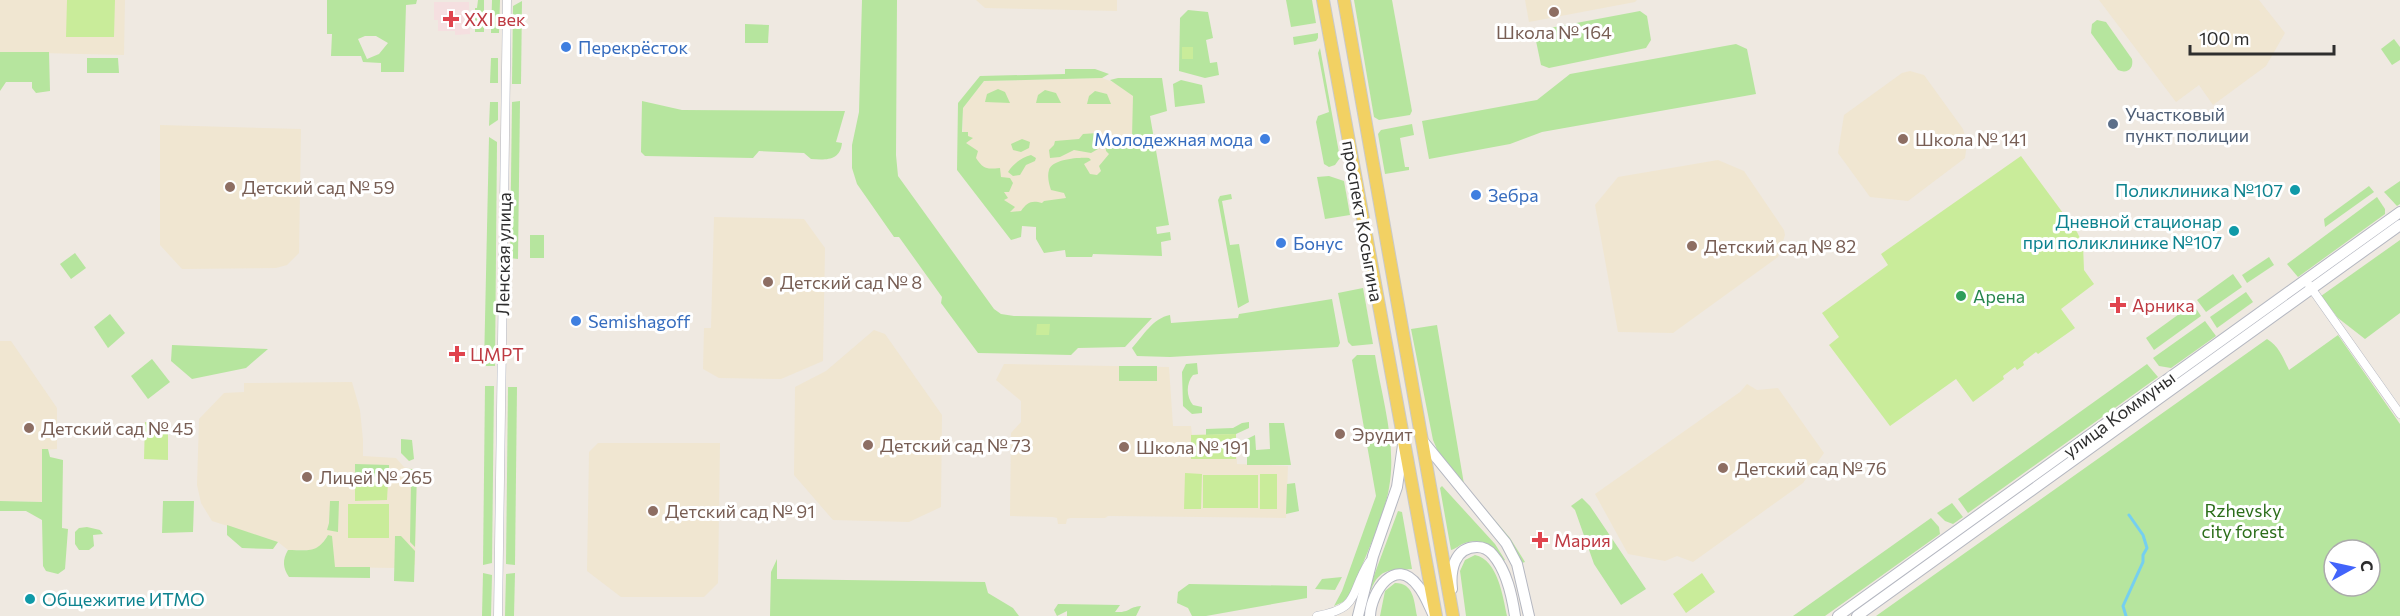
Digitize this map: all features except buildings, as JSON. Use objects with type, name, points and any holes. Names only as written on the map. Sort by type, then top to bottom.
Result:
[{"type":"main road","name":"проспект Косыгина","points":[[1323,0],[1435,616]]},
{"type":"main road","name":"проспект Косыгина","points":[[1344,0],[1453,616]]},
{"type":"main road","name":"улица Коммуны","points":[[1857,616],[2309,284],[2400,212]]},
{"type":"main road","name":"улица Коммуны","points":[[1838,616],[2309,284],[2400,225]]},
{"type":"main road","name":"проспект Косыгина","points":[[1420,438],[1506,543],[1517,564],[1529,616]]},
{"type":"main road","name":"проспект Косыгина","points":[[1358,616],[1373,556],[1397,487],[1403,442]]},
{"type":"main road","name":"проспект Косыгина","points":[[1453,616],[1452,567],[1459,553],[1475,547],[1484,548],[1492,554],[1502,568],[1515,616]]},
{"type":"main road","name":"проспект Косыгина","points":[[1370,616],[1374,595],[1379,586],[1394,575],[1403,576],[1419,586],[1435,616]]},
{"type":"street","name":"Ленская улица","points":[[498,616],[507,0]]},
{"type":"street","points":[[2309,284],[2400,414]]},
{"type":"street","points":[[1317,616],[1335,615],[1350,603],[1364,570],[1373,556]]},
{"type":"shaded area","points":[[0,0],[125,0],[124,55],[0,52]]},
{"type":"shaded area","points":[[976,0],[1117,0],[1117,11],[985,8]]},
{"type":"shaded area","name":"Школа № 164","points":[[1525,0],[1637,0],[1529,22]]},
{"type":"shaded area","points":[[2099,0],[2259,0],[2285,33],[2266,66],[2213,105],[2199,85],[2176,102]]},
{"type":"shaded area","name":"XXI век","points":[[434,2],[469,2],[470,34],[455,35],[455,31],[438,31],[438,20],[434,20]]},
{"type":"shaded area","name":"Школа № 141","points":[[1910,71],[1924,75],[1963,129],[1967,143],[1965,158],[1908,201],[1870,197],[1838,153],[1844,115],[1902,73]]},
{"type":"shaded area","points":[[1102,78],[1140,92],[1143,182],[1023,224],[962,169],[963,108],[984,81]]},
{"type":"shaded area","name":"Детский сад № 59","points":[[160,125],[301,129],[299,253],[287,265],[276,268],[182,269],[160,245]]},
{"type":"shaded area","name":"Детский сад № 82","points":[[1718,160],[1744,171],[1784,230],[1785,235],[1778,257],[1673,333],[1618,332],[1595,205],[1618,177]]},
{"type":"shaded area","name":"Детский сад № 8","points":[[714,217],[804,219],[825,248],[823,361],[781,379],[719,378],[703,369],[704,328],[711,328]]},
{"type":"shaded area","name":"Детский сад № 73","points":[[874,330],[885,334],[942,415],[941,507],[909,522],[833,520],[794,475],[795,387],[826,371]]},
{"type":"shaded area","name":"Детский сад № 45","points":[[0,341],[11,341],[57,408],[57,449],[42,450],[42,502],[0,501]]},
{"type":"shaded area","name":"Школа № 191","points":[[1004,364],[1169,367],[1173,426],[1191,426],[1192,435],[1236,434],[1237,464],[1288,466],[1286,518],[1108,516],[1105,518],[1070,518],[1067,519],[1066,524],[1058,524],[1057,518],[1053,517],[1010,516],[1011,433],[1021,422],[1021,401],[996,380]]},
{"type":"shaded area","name":"Лицей № 265","points":[[352,382],[360,410],[363,456],[396,458],[404,467],[417,470],[415,565],[394,568],[334,567],[328,535],[314,550],[288,550],[278,542],[212,521],[201,503],[197,485],[199,419],[224,393],[244,392],[244,383]]},
{"type":"shaded area","name":"Детский сад № 76","points":[[1747,384],[1757,390],[1778,388],[1824,453],[1803,483],[1693,562],[1677,556],[1665,561],[1628,554],[1595,494],[1740,392]]},
{"type":"shaded area","name":"Детский сад № 91","points":[[598,443],[720,443],[718,583],[704,597],[621,597],[587,571],[589,452]]},
{"type":"green space","points":[[67,0],[115,0],[114,37],[66,37]]},
{"type":"green space","points":[[327,0],[417,0],[416,4],[406,5],[404,72],[381,72],[381,63],[363,62],[361,56],[331,56],[332,34],[327,34]],"holes":[[[365,36],[376,36],[388,43],[379,54],[367,59],[358,39]]]},
{"type":"green space","points":[[478,0],[484,0],[484,32],[475,32],[475,8],[477,8]]},
{"type":"green space","points":[[492,0],[500,0],[499,33],[491,33]]},
{"type":"green space","points":[[862,0],[897,0],[896,155],[898,176],[994,309],[1001,314],[1014,316],[1152,318],[1125,347],[1078,348],[1071,355],[978,353],[941,303],[942,297],[899,237],[894,237],[857,184],[852,168],[852,145],[859,112]]},
{"type":"green space","points":[[1286,0],[1312,0],[1316,23],[1291,27]]},
{"type":"green space","points":[[1354,0],[1392,0],[1412,111],[1410,115],[1379,120],[1374,117]]},
{"type":"green space","points":[[522,1],[521,84],[512,84],[513,6]]},
{"type":"green space","points":[[1188,10],[1208,12],[1213,38],[1206,40],[1210,63],[1217,62],[1219,75],[1205,78],[1179,71],[1180,18]]},
{"type":"green space","points":[[1640,11],[1647,16],[1651,40],[1646,48],[1549,68],[1541,65],[1535,36],[1539,30]]},
{"type":"green space","points":[[2097,20],[2106,22],[2132,59],[2132,66],[2129,70],[2118,70],[2091,33],[2092,24]]},
{"type":"green space","points":[[745,24],[769,25],[768,43],[745,43]]},
{"type":"green space","points":[[1318,33],[1316,41],[1294,45],[1293,37]]},
{"type":"green space","points":[[2394,39],[2400,47],[2400,60],[2392,65],[2381,49]]},
{"type":"green space","points":[[1736,44],[1747,49],[1756,94],[1542,132],[1510,144],[1429,159],[1422,121],[1537,100],[1570,74]]},
{"type":"green space","points":[[1182,47],[1193,47],[1193,59],[1182,59]]},
{"type":"green space","points":[[1320,48],[1340,158],[1335,165],[1329,167],[1324,164],[1316,122],[1318,116],[1329,112],[1318,53]]},
{"type":"green space","points":[[0,52],[49,52],[50,91],[36,93],[32,88],[32,82],[6,82],[0,91]]},
{"type":"green space","points":[[87,58],[118,58],[119,73],[87,73]]},
{"type":"green space","points":[[491,58],[498,58],[498,83],[490,83]]},
{"type":"green space","points":[[1065,69],[1095,69],[1109,74],[1102,78],[984,81],[963,108],[962,132],[968,132],[968,136],[973,138],[966,143],[978,151],[976,158],[981,165],[1000,168],[1001,177],[1010,178],[1013,183],[1009,192],[1004,192],[1008,198],[1004,200],[1015,207],[1010,212],[1021,211],[1033,202],[1042,203],[1066,198],[1064,193],[1051,190],[1048,175],[1051,166],[1067,160],[1089,158],[1091,160],[1084,164],[1090,174],[1097,175],[1101,171],[1099,166],[1109,154],[1106,151],[1105,140],[1127,140],[1132,137],[1133,96],[1110,80],[1162,78],[1167,111],[1150,116],[1169,225],[1156,227],[1157,234],[1170,232],[1171,240],[1161,242],[1162,256],[1093,254],[1092,257],[1066,257],[1065,250],[1044,253],[1036,239],[1036,227],[1022,226],[1021,237],[1011,240],[957,170],[958,103],[980,76],[1065,74]]},
{"type":"green space","points":[[1181,80],[1202,85],[1205,103],[1175,107],[1173,84]]},
{"type":"green space","points":[[998,89],[1005,92],[1010,103],[985,102],[987,94]]},
{"type":"green space","points":[[1045,90],[1056,93],[1061,103],[1036,103],[1038,95]]},
{"type":"green space","points":[[1095,91],[1107,94],[1111,104],[1087,104],[1089,96]]},
{"type":"green space","points":[[520,101],[518,259],[510,258],[512,102]]},
{"type":"green space","points":[[642,101],[682,110],[845,111],[836,142],[842,143],[841,149],[835,156],[822,159],[811,159],[804,153],[759,151],[753,158],[645,156],[641,152]]},
{"type":"green space","points":[[490,102],[498,102],[498,120],[489,126]]},
{"type":"green space","points":[[1412,124],[1414,135],[1400,138],[1405,167],[1409,167],[1409,170],[1385,174],[1378,134],[1381,130]]},
{"type":"green space","points":[[1097,133],[1100,140],[1098,149],[1091,153],[1074,150],[1060,157],[1050,158],[1049,150],[1055,141],[1079,139],[1083,134]]},
{"type":"green space","points":[[489,137],[497,142],[495,366],[484,366]]},
{"type":"green space","points":[[1022,139],[1030,142],[1029,148],[1021,152],[1013,150],[1011,144]]},
{"type":"green space","points":[[1031,155],[1036,158],[1035,161],[1026,165],[1020,175],[1013,176],[1008,172],[1018,161]]},
{"type":"green space","name":"Арена","points":[[2021,156],[2077,232],[2083,244],[2084,270],[2094,284],[2061,309],[2075,328],[2038,354],[2036,352],[2017,370],[2015,367],[2003,376],[2004,379],[1973,402],[1956,379],[1890,426],[1829,345],[1839,337],[1822,313],[1888,265],[1881,254]]},
{"type":"green space","points":[[1329,176],[1344,181],[1350,215],[1325,219],[1317,177]]},
{"type":"green space","points":[[2400,181],[2400,204],[2397,206],[2384,192]]},
{"type":"green space","points":[[2369,186],[2374,192],[2325,227],[2324,219]]},
{"type":"green space","points":[[1231,194],[1232,199],[1222,201],[1230,245],[1239,244],[1249,302],[1238,308],[1218,200],[1220,196]]},
{"type":"green space","points":[[2377,197],[2385,209],[2385,214],[2298,277],[2287,264]]},
{"type":"green space","points":[[530,235],[544,235],[544,258],[530,258]]},
{"type":"green space","points":[[2400,240],[2400,313],[2365,339],[2338,318],[2321,296]]},
{"type":"green space","points":[[75,253],[86,268],[71,279],[60,264]]},
{"type":"green space","points":[[2269,257],[2274,265],[2247,283],[2242,275]]},
{"type":"green space","points":[[2233,274],[2242,287],[2206,312],[2197,300]]},
{"type":"green space","points":[[1363,288],[1373,344],[1352,346],[1348,342],[1338,293]]},
{"type":"green space","points":[[2246,292],[2253,302],[2217,328],[2210,317]]},
{"type":"green space","points":[[1332,299],[1340,343],[1338,347],[1170,357],[1137,356],[1132,348],[1153,324],[1170,315],[1171,323],[1238,318],[1239,314]]},
{"type":"green space","points":[[2193,304],[2201,316],[2154,350],[2146,338]]},
{"type":"green space","points":[[110,314],[125,333],[108,348],[94,327]]},
{"type":"green space","points":[[2205,321],[2216,336],[2171,368],[2159,366],[2153,358]]},
{"type":"green space","points":[[1037,324],[1050,324],[1049,335],[1036,335]]},
{"type":"green space","points":[[1437,325],[1464,484],[1510,538],[1525,562],[1522,563],[1439,454],[1433,440],[1411,329]]},
{"type":"green space","name":"Rzhevsky city forest","points":[[2338,335],[2400,424],[2400,616],[1876,616],[2267,339],[2283,357],[2289,370]]},
{"type":"green space","points":[[172,345],[268,349],[246,368],[192,379],[171,361]]},
{"type":"green space","points":[[1357,355],[1375,355],[1388,422],[1391,472],[1382,513],[1351,593],[1343,602],[1334,606],[1342,591],[1376,496],[1352,360]]},
{"type":"green space","points":[[152,359],[170,382],[148,399],[131,376]]},
{"type":"green space","points":[[1197,363],[1198,374],[1191,378],[1188,394],[1193,405],[1202,407],[1202,413],[1192,414],[1183,406],[1182,372],[1186,364]]},
{"type":"green space","points":[[2147,364],[2158,377],[1968,513],[1958,499]]},
{"type":"green space","points":[[1119,366],[1157,366],[1157,381],[1119,381]]},
{"type":"green space","points":[[485,386],[494,386],[492,563],[483,565]]},
{"type":"green space","points":[[508,387],[517,387],[515,565],[506,564]]},
{"type":"green space","points":[[145,422],[168,423],[168,460],[144,459]]},
{"type":"green space","points":[[1249,422],[1249,428],[1236,434],[1206,435],[1206,429],[1233,428]]},
{"type":"green space","points":[[1269,423],[1284,423],[1291,465],[1247,465],[1247,439],[1255,435],[1256,450],[1270,449]]},
{"type":"green space","points":[[190,425],[191,435],[176,437],[175,427]]},
{"type":"green space","points":[[1236,434],[1236,459],[1191,459],[1191,435]]},
{"type":"green space","points":[[401,439],[412,440],[414,459],[409,461],[401,453]]},
{"type":"green space","points":[[42,449],[48,449],[50,457],[63,460],[62,528],[68,529],[65,569],[58,574],[46,571],[43,566],[42,520],[26,511],[0,511],[0,501],[42,502]]},
{"type":"green space","points":[[355,464],[389,465],[389,477],[355,476]]},
{"type":"green space","points":[[404,468],[417,470],[415,547],[410,542],[411,481],[404,474]]},
{"type":"green space","points":[[1185,473],[1202,474],[1201,509],[1184,509]]},
{"type":"green space","points":[[1260,474],[1277,474],[1277,509],[1260,509]]},
{"type":"green space","points":[[1203,475],[1258,475],[1258,508],[1203,508]]},
{"type":"green space","points":[[355,482],[388,482],[387,500],[355,501]]},
{"type":"green space","points":[[1295,483],[1299,511],[1286,514],[1287,484]]},
{"type":"green space","points":[[1442,486],[1495,544],[1505,560],[1503,561],[1487,545],[1477,541],[1465,543],[1451,550],[1440,488]]},
{"type":"green space","points":[[1582,498],[1590,506],[1646,589],[1621,605],[1594,564],[1575,510],[1571,506]]},
{"type":"green space","points":[[163,501],[194,501],[193,532],[162,533]]},
{"type":"green space","points":[[330,501],[339,501],[338,532],[327,530]]},
{"type":"green space","points":[[1952,503],[1963,517],[1953,524],[1945,521],[1937,513]]},
{"type":"green space","points":[[348,504],[389,504],[389,538],[348,538]]},
{"type":"green space","points":[[1398,511],[1402,512],[1412,569],[1383,573],[1371,590],[1369,589]]},
{"type":"green space","points":[[1931,518],[1939,527],[1940,534],[1825,616],[1793,616]]},
{"type":"green space","points":[[227,525],[278,542],[273,549],[242,548],[227,535]]},
{"type":"green space","points":[[79,528],[100,530],[103,534],[93,535],[94,546],[89,550],[79,550],[75,544],[75,532]]},
{"type":"green space","points":[[328,535],[332,536],[335,567],[370,567],[370,578],[289,577],[284,564],[288,550],[311,550],[320,545]]},
{"type":"green space","points":[[395,536],[401,536],[415,551],[414,582],[394,581]]},
{"type":"green space","points":[[1475,555],[1483,558],[1494,571],[1507,616],[1466,616],[1460,571],[1465,560]]},
{"type":"green space","points":[[777,559],[777,579],[985,582],[988,593],[1013,608],[1019,616],[770,616],[771,572]]},
{"type":"green space","points":[[483,573],[492,575],[491,616],[482,616]]},
{"type":"green space","points":[[515,573],[514,616],[505,616],[506,574]]},
{"type":"green space","points":[[1702,573],[1715,592],[1686,613],[1673,594]]},
{"type":"green space","points":[[1342,577],[1335,590],[1315,589],[1322,579]]},
{"type":"green space","points":[[1395,583],[1410,589],[1417,616],[1380,616],[1385,591]]},
{"type":"green space","points":[[1189,584],[1307,586],[1307,598],[1206,616],[1192,616],[1188,608],[1177,603],[1178,592]]},
{"type":"green space","points":[[1058,604],[1120,605],[1115,612],[1124,612],[1141,606],[1136,616],[1067,616],[1067,611],[1057,616],[1054,610]]},
{"type":"waterway","points":[[2126,616],[2123,606],[2147,548],[2143,535],[2129,515]]},
{"type":"place","name":"Школа № 164","points":[[1554,12]]},
{"type":"place","name":"XXI век","points":[[451,19]]},
{"type":"place","name":"Перекрёсток","points":[[566,47]]},
{"type":"place","name":"Участковый пункт полиции","points":[[2113,124]]},
{"type":"place","name":"Молодежная мода","points":[[1265,139]]},
{"type":"place","name":"Школа № 141","points":[[1903,139]]},
{"type":"place","name":"Детский сад № 59","points":[[230,187]]},
{"type":"place","name":"Поликлиника №107","points":[[2295,190]]},
{"type":"place","name":"Зебра","points":[[1476,195]]},
{"type":"place","name":"Дневной стационар при поликлинике №107","points":[[2234,231]]},
{"type":"place","name":"Бонус","points":[[1281,243]]},
{"type":"place","name":"Детский сад № 82","points":[[1692,246]]},
{"type":"place","name":"Детский сад № 8","points":[[768,282]]},
{"type":"place","name":"Арена","points":[[1961,296]]},
{"type":"place","name":"Арника","points":[[2118,305]]},
{"type":"place","name":"Semishagoff","points":[[576,321]]},
{"type":"place","name":"ЦМРТ","points":[[457,354]]},
{"type":"place","name":"Детский сад № 45","points":[[29,428]]},
{"type":"place","name":"Эрудит","points":[[1340,434]]},
{"type":"place","name":"Детский сад № 73","points":[[868,445]]},
{"type":"place","name":"Школа № 191","points":[[1124,447]]},
{"type":"place","name":"Детский сад № 76","points":[[1723,468]]},
{"type":"place","name":"Лицей № 265","points":[[307,477]]},
{"type":"place","name":"Детский сад № 91","points":[[653,511]]},
{"type":"place","name":"Мария","points":[[1540,540]]},
{"type":"place","name":"Общежитие ИТМО","points":[[30,599]]}]
